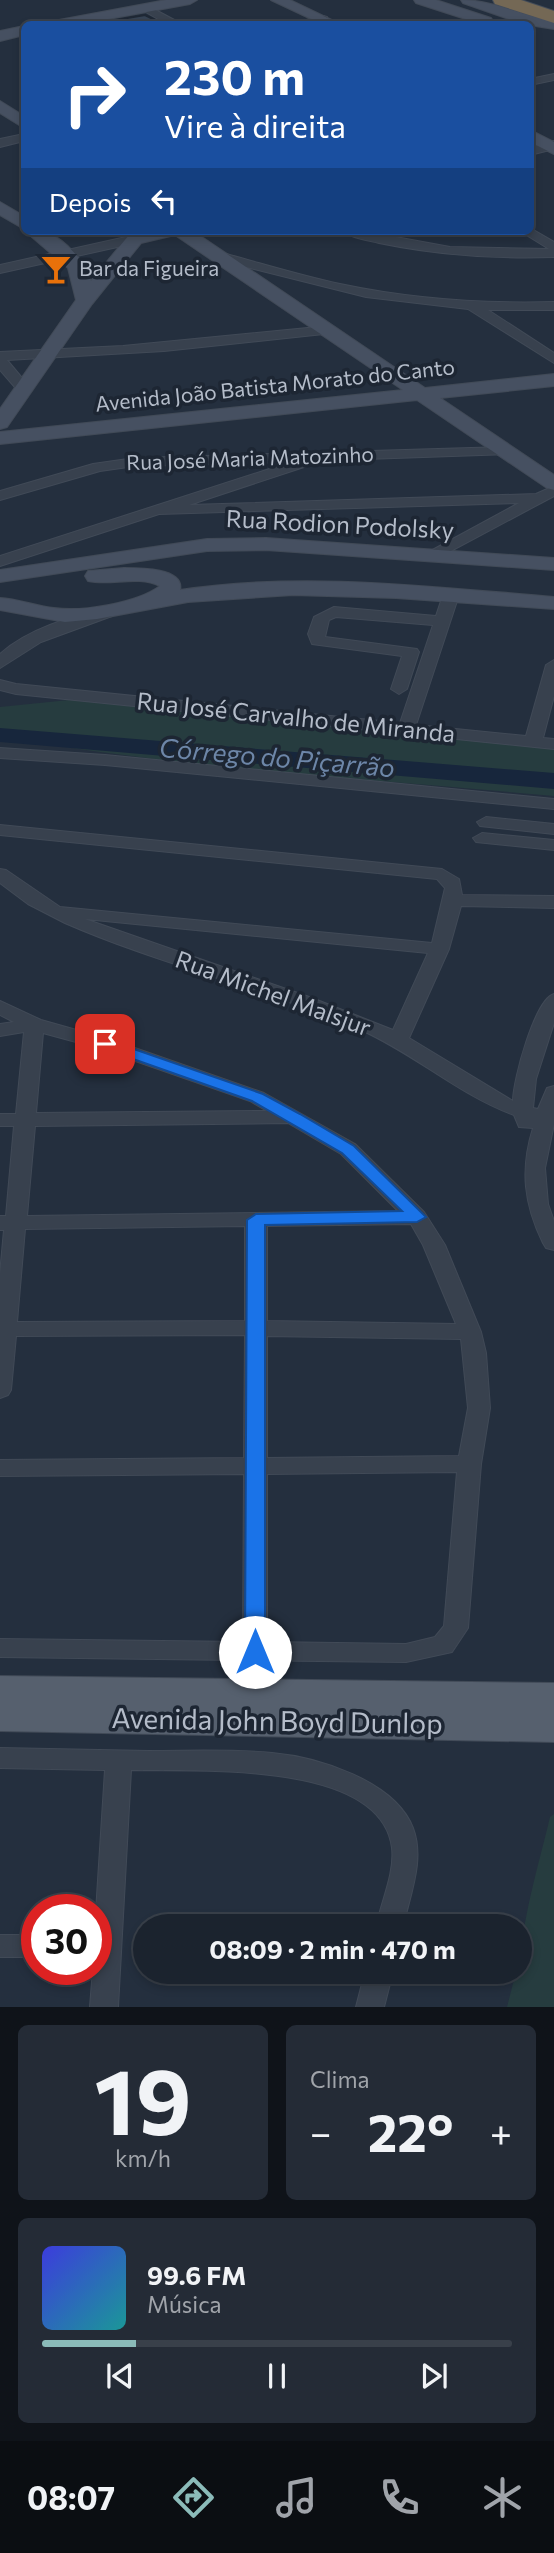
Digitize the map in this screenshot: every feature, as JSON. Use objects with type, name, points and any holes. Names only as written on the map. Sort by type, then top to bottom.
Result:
[{"type":"highway","points":[[502,0],[554,17]]},
{"type":"highway","points":[[531,0],[554,7]]},
{"type":"main road","name":"Avenida John Boyd Dunlop","points":[[0,1690],[553,1705]]},
{"type":"main road","name":"Avenida John Boyd Dunlop","points":[[0,1716],[132,1717],[553,1705]]},
{"type":"street","points":[[71,21],[139,4],[190,0]]},
{"type":"street","points":[[278,0],[326,21]]},
{"type":"street","points":[[421,0],[488,21]]},
{"type":"street","points":[[468,0],[532,21]]},
{"type":"street","points":[[139,4],[169,21]]},
{"type":"street","points":[[534,21],[554,25]]},
{"type":"street","points":[[0,36],[21,32]]},
{"type":"street","points":[[534,81],[554,77]]},
{"type":"street","points":[[0,106],[21,121]]},
{"type":"street","points":[[534,137],[553,147]]},
{"type":"street","points":[[0,143],[21,139]]},
{"type":"street","points":[[534,149],[553,147]]},
{"type":"street","points":[[0,207],[21,223]]},
{"type":"street","points":[[39,235],[65,254],[82,275],[85,300]]},
{"type":"street","points":[[0,269],[153,235]]},
{"type":"street","points":[[187,235],[554,484]]},
{"type":"street","points":[[364,235],[445,251],[482,254],[554,253]]},
{"type":"street","points":[[533,235],[554,247]]},
{"type":"street","points":[[0,423],[26,390],[85,300],[135,239]]},
{"type":"street","points":[[215,255],[341,288],[404,298],[470,304],[554,306]]},
{"type":"street","points":[[470,304],[554,359]]},
{"type":"street","points":[[0,359],[50,353],[102,353],[328,330]]},
{"type":"street","points":[[0,359],[26,390]]},
{"type":"street","name":"Avenida João Batista Morato do Canto","points":[[0,438],[554,380]]},
{"type":"street","name":"Rua José Maria Matozinho","points":[[0,496],[115,464],[505,451]]},
{"type":"street","points":[[0,561],[324,456]]},
{"type":"street","points":[[249,480],[254,507]]},
{"type":"street","points":[[232,487],[232,508]]},
{"type":"street","points":[[432,556],[554,490]]},
{"type":"street","points":[[159,510],[538,498]]},
{"type":"street","points":[[435,502],[490,524]]},
{"type":"street","name":"Rua Rodion Podolsky","points":[[0,578],[207,545],[266,544],[554,564]]},
{"type":"street","points":[[0,578],[141,574],[160,577],[170,582],[171,588],[167,592],[135,604]]},
{"type":"street","points":[[0,663],[52,624],[135,604],[211,591],[329,587],[554,603]]},
{"type":"street","points":[[407,729],[451,595]]},
{"type":"street","points":[[0,604],[52,624]]},
{"type":"street","points":[[399,690],[411,652],[318,640],[316,634],[322,617],[330,612],[340,612],[441,621]]},
{"type":"street","points":[[533,742],[554,665]]},
{"type":"street","name":"Rua José Carvalho de Miranda","points":[[0,685],[39,692],[554,744]]},
{"type":"street","points":[[0,753],[116,761],[554,804]]},
{"type":"street","points":[[554,829],[484,830],[554,845]]},
{"type":"street","points":[[0,830],[442,874],[453,883],[453,900],[440,949],[398,1040]]},
{"type":"street","name":"Rua Michel Malsjur","points":[[0,874],[47,909],[102,933],[285,995],[398,1040],[490,1099],[522,1114],[546,1118]]},
{"type":"street","points":[[453,900],[554,902]]},
{"type":"street","points":[[47,909],[440,949]]},
{"type":"street","points":[[537,1146],[522,1114],[526,1078],[554,1000]]},
{"type":"street","points":[[0,1007],[34,1024],[105,1044],[257,1097],[348,1149],[417,1217],[434,1245],[470,1332],[475,1353],[479,1408],[469,1464],[456,1628],[443,1645],[406,1653],[0,1648]]},
{"type":"street","points":[[0,1030],[34,1024]]},
{"type":"street","points":[[0,1390],[7,1222],[24,1119],[34,1024]]},
{"type":"street","points":[[554,1092],[537,1146],[535,1197],[542,1221],[554,1243]]},
{"type":"street","points":[[0,1121],[294,1117]]},
{"type":"street","points":[[7,1222],[417,1217]]},
{"type":"street","points":[[255,1652],[256,1220]]},
{"type":"street","points":[[2,1329],[254,1328],[470,1332]]},
{"type":"street","points":[[0,1468],[469,1464]]},
{"type":"street","points":[[0,1758],[118,1758],[273,1763],[314,1770],[349,1784],[377,1801],[402,1834],[405,1851],[392,1914]]},
{"type":"street","points":[[107,1894],[118,1758]]},
{"type":"street","points":[[0,1946],[21,1946]]},
{"type":"street","points":[[370,2007],[376,1984]]},
{"type":"street","points":[[104,1985],[104,2007]]},
{"type":"green space","points":[[69,700],[554,749],[554,796],[207,765],[0,736],[0,707]]},
{"type":"green space","points":[[554,1814],[554,2007],[507,2007],[513,1984],[532,1984],[532,1914],[527,1914],[550,1817]]},
{"type":"building","points":[[145,15],[157,21],[110,21]]},
{"type":"waterway","name":"Córrego do Piçarrão","points":[[0,735],[554,781]]},
{"type":"place","name":"Bar da Figueira","points":[[56,269]]},
{"type":"route","points":[[105,1044],[257,1097],[294,1117],[348,1149],[417,1217],[256,1220],[255,1652]]}]
